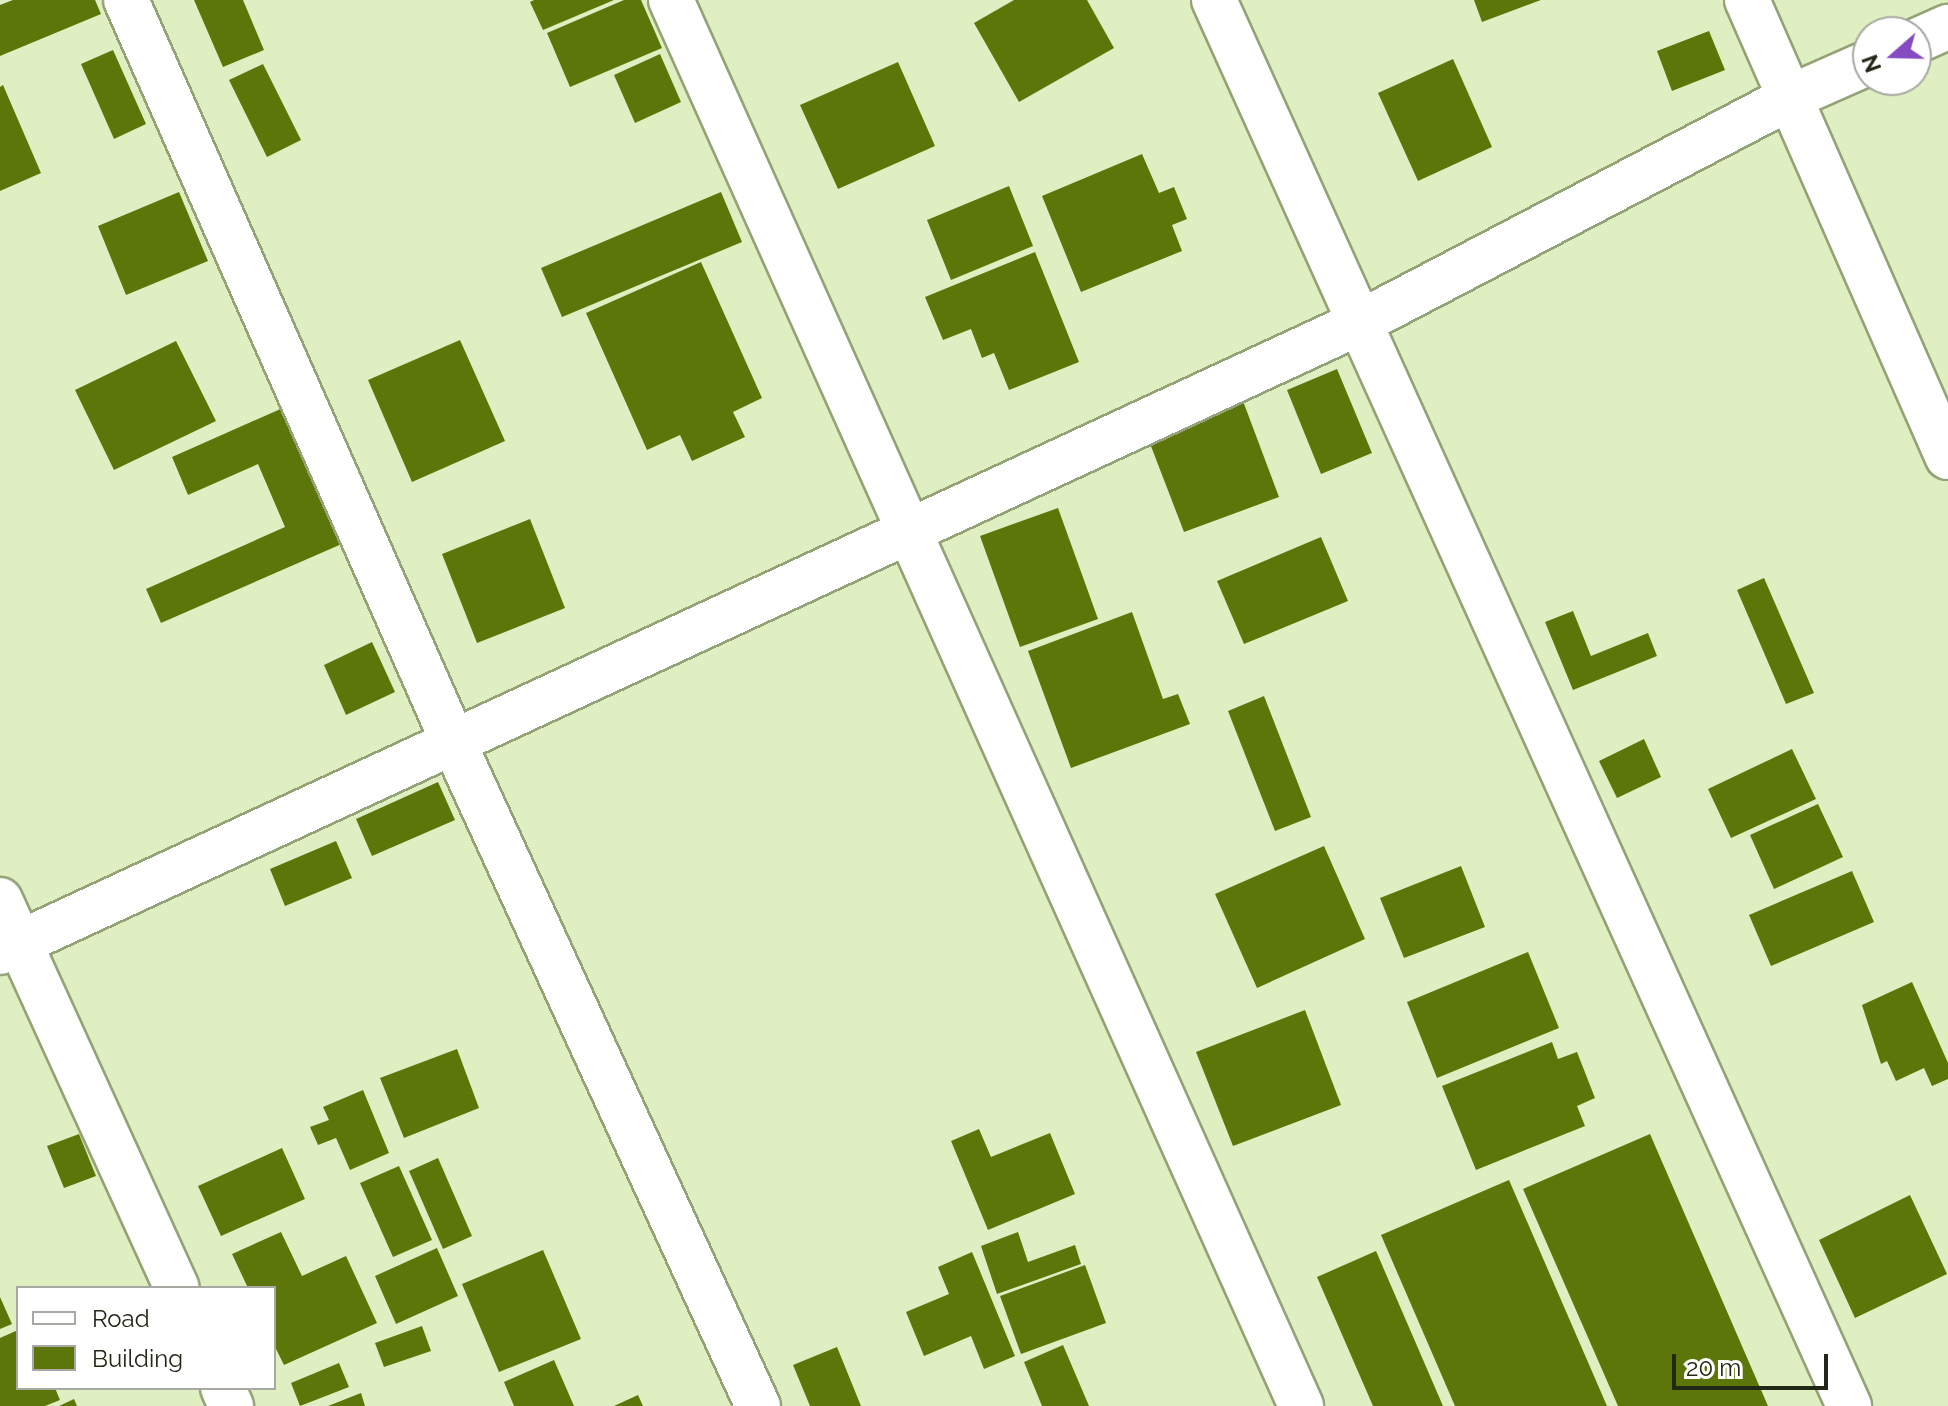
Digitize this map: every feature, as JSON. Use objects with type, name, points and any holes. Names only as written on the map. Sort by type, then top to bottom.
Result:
[{"type":"street","points":[[126,0],[452,739],[758,1406]]},
{"type":"street","points":[[671,0],[1301,1406]]},
{"type":"street","points":[[1214,0],[1849,1406]]},
{"type":"street","points":[[1747,0],[1948,457]]},
{"type":"street","points":[[10,947],[452,739],[1361,322],[1791,97],[1852,70]]},
{"type":"street","points":[[0,900],[10,947],[176,1286]]},
{"type":"building","points":[[13,0],[95,0],[101,14],[0,56],[0,5]]},
{"type":"building","points":[[194,0],[243,0],[264,50],[223,67]]},
{"type":"building","points":[[614,0],[543,30],[530,2]]},
{"type":"building","points":[[624,0],[641,0],[662,48],[570,87],[547,33]]},
{"type":"building","points":[[1014,0],[1087,0],[1114,48],[1019,102],[974,23]]},
{"type":"building","points":[[1474,0],[1541,0],[1482,22]]},
{"type":"building","points":[[1709,31],[1725,70],[1672,91],[1657,51]]},
{"type":"building","points":[[113,50],[146,124],[114,139],[81,64]]},
{"type":"building","points":[[660,54],[681,102],[635,123],[614,75]]},
{"type":"building","points":[[1453,59],[1492,147],[1418,181],[1378,93]]},
{"type":"building","points":[[898,62],[935,146],[838,189],[800,105]]},
{"type":"building","points":[[263,64],[301,140],[267,157],[229,80]]},
{"type":"building","points":[[3,85],[41,173],[0,191],[0,87]]},
{"type":"building","points":[[1142,154],[1159,193],[1174,187],[1187,219],[1172,225],[1182,251],[1081,292],[1042,196]]},
{"type":"building","points":[[1009,186],[1033,246],[951,280],[927,220]]},
{"type":"building","points":[[179,192],[208,261],[126,295],[98,226]]},
{"type":"building","points":[[721,192],[742,242],[562,317],[541,268]]},
{"type":"building","points":[[1035,252],[1079,362],[1009,390],[994,353],[982,358],[971,329],[943,340],[925,297]]},
{"type":"building","points":[[701,262],[762,398],[733,412],[745,437],[692,461],[680,435],[647,450],[586,313]]},
{"type":"building","points":[[460,340],[505,441],[412,482],[368,380]]},
{"type":"building","points":[[176,341],[216,421],[114,470],[75,390]]},
{"type":"building","points":[[1337,369],[1372,453],[1321,474],[1287,390]]},
{"type":"building","points":[[1240,393],[1279,497],[1184,532],[1144,428]]},
{"type":"building","points":[[285,407],[344,543],[161,623],[146,589],[285,527],[258,464],[188,495],[172,457]]},
{"type":"building","points":[[1058,508],[1098,619],[1020,647],[980,536]]},
{"type":"building","points":[[530,519],[565,608],[477,643],[442,554]]},
{"type":"building","points":[[1321,537],[1348,601],[1244,644],[1217,581]]},
{"type":"building","points":[[1764,578],[1814,693],[1786,704],[1737,590]]},
{"type":"building","points":[[1573,611],[1591,656],[1648,633],[1657,656],[1573,690],[1545,622]]},
{"type":"building","points":[[1132,612],[1163,699],[1178,694],[1190,724],[1071,768],[1028,651]]},
{"type":"building","points":[[372,642],[395,692],[346,715],[324,665]]},
{"type":"building","points":[[1264,696],[1311,817],[1275,831],[1228,711]]},
{"type":"building","points":[[1644,739],[1661,777],[1617,798],[1599,761]]},
{"type":"building","points":[[1792,749],[1816,799],[1731,838],[1708,789]]},
{"type":"building","points":[[438,782],[455,820],[372,856],[356,819]]},
{"type":"building","points":[[1818,804],[1843,857],[1774,889],[1750,835]]},
{"type":"building","points":[[336,841],[352,878],[285,906],[270,869]]},
{"type":"building","points":[[1324,846],[1365,939],[1257,988],[1215,894]]},
{"type":"building","points":[[1461,866],[1485,927],[1404,958],[1380,898]]},
{"type":"building","points":[[1852,871],[1874,922],[1771,966],[1749,915]]},
{"type":"building","points":[[1528,952],[1559,1028],[1437,1078],[1407,1002]]},
{"type":"building","points":[[1912,982],[1948,1063],[1948,1079],[1932,1086],[1924,1068],[1896,1081],[1887,1061],[1881,1064],[1862,1005]]},
{"type":"building","points":[[1305,1010],[1341,1105],[1233,1146],[1196,1052]]},
{"type":"building","points":[[1552,1042],[1558,1059],[1577,1052],[1595,1098],[1577,1106],[1585,1126],[1476,1170],[1442,1086]]},
{"type":"building","points":[[457,1049],[479,1108],[404,1138],[380,1078]]},
{"type":"building","points":[[363,1090],[389,1153],[350,1170],[336,1138],[318,1145],[310,1127],[329,1120],[323,1107]]},
{"type":"building","points":[[979,1129],[991,1157],[1050,1133],[1075,1194],[988,1230],[951,1141]]},
{"type":"building","points":[[79,1134],[96,1176],[64,1188],[47,1146]]},
{"type":"building","points":[[1650,1134],[1768,1406],[1618,1406],[1523,1189]]},
{"type":"building","points":[[282,1148],[305,1199],[221,1236],[198,1186]]},
{"type":"building","points":[[438,1158],[472,1236],[443,1249],[409,1171]]},
{"type":"building","points":[[399,1166],[432,1240],[393,1257],[360,1183]]},
{"type":"building","points":[[1509,1180],[1607,1406],[1455,1406],[1381,1235]]},
{"type":"building","points":[[1910,1195],[1947,1274],[1855,1318],[1819,1240]]},
{"type":"building","points":[[281,1232],[302,1276],[346,1256],[377,1323],[284,1365],[276,1349],[276,1286],[247,1286],[232,1254]]},
{"type":"building","points":[[1018,1232],[1028,1262],[1075,1245],[1081,1264],[997,1294],[981,1246]]},
{"type":"building","points":[[437,1248],[458,1296],[396,1324],[375,1276]]},
{"type":"building","points":[[543,1250],[581,1339],[499,1372],[462,1284]]},
{"type":"building","points":[[1376,1251],[1443,1406],[1373,1406],[1317,1277]]},
{"type":"building","points":[[972,1252],[1015,1356],[984,1369],[971,1336],[924,1356],[906,1312],[949,1294],[938,1267]]},
{"type":"building","points":[[1085,1265],[1106,1323],[1021,1354],[1000,1296]]},
{"type":"building","points":[[0,1297],[12,1324],[0,1329]]},
{"type":"building","points":[[422,1326],[431,1351],[384,1367],[375,1343]]},
{"type":"building","points":[[16,1331],[16,1390],[56,1390],[60,1400],[45,1406],[0,1406],[0,1338]]},
{"type":"building","points":[[1063,1345],[1089,1406],[1042,1406],[1024,1362]]},
{"type":"building","points":[[837,1347],[861,1406],[810,1406],[793,1365]]},
{"type":"building","points":[[554,1360],[574,1406],[514,1406],[504,1382]]},
{"type":"building","points":[[339,1363],[349,1387],[300,1406],[291,1383]]},
{"type":"building","points":[[361,1393],[365,1406],[328,1406]]},
{"type":"building","points":[[638,1395],[643,1406],[614,1406]]},
{"type":"building","points":[[74,1399],[77,1406],[59,1406]]}]
